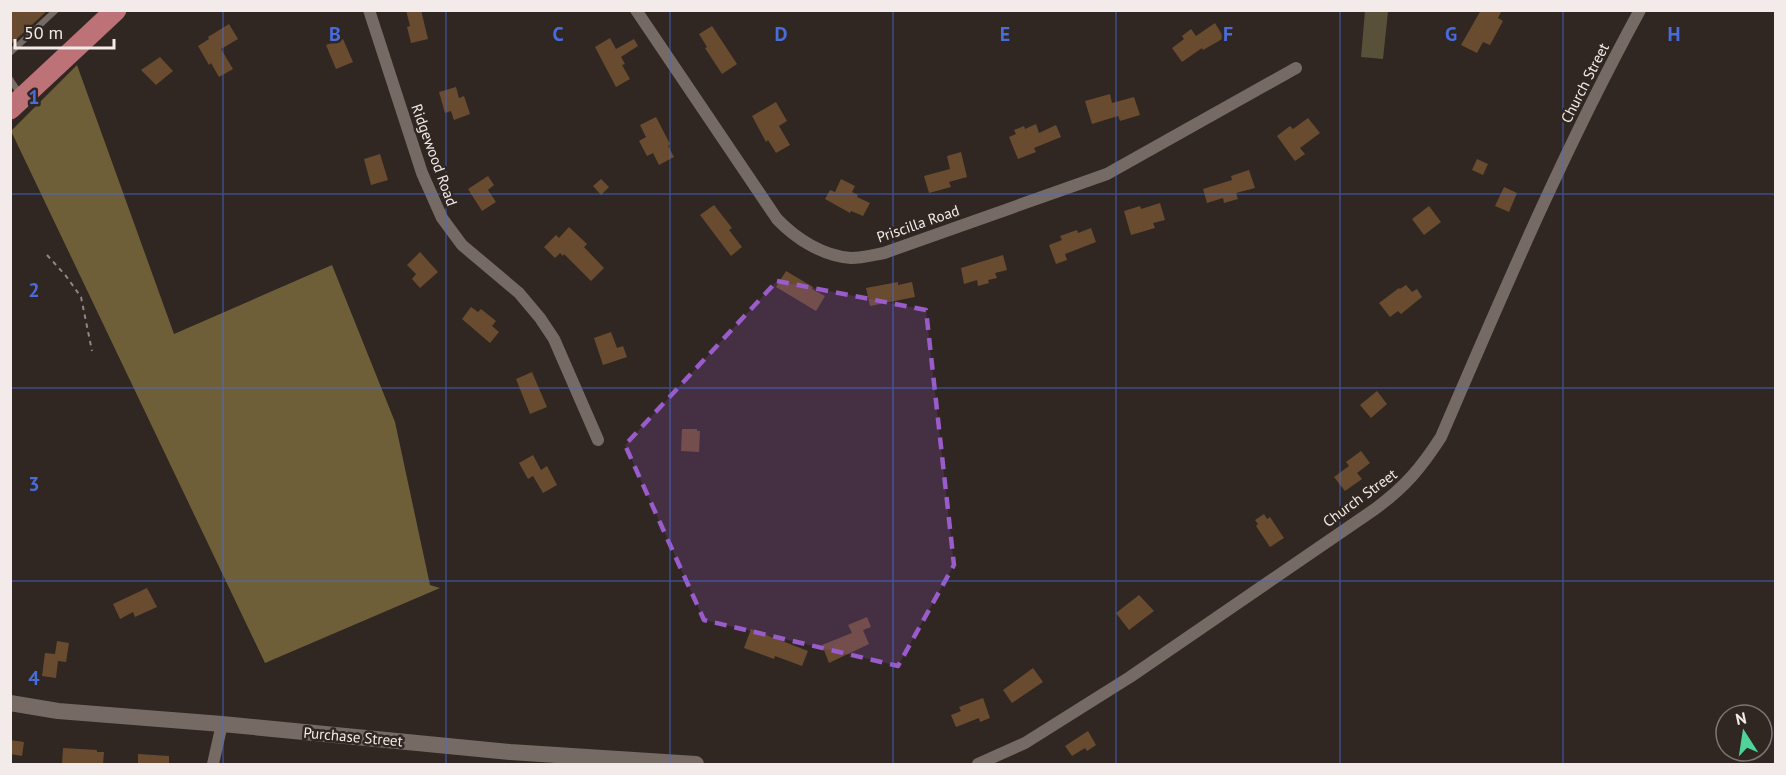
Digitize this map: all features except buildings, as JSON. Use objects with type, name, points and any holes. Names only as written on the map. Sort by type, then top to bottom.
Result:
[{"type":"highway","points":[[17,103],[116,10]]},
{"type":"street","name":"Ridgewood Road","points":[[369,10],[436,208],[455,238],[519,293],[555,339],[598,440]]},
{"type":"street","name":"Priscilla Road","points":[[636,10],[777,219],[788,230],[808,243],[829,253],[851,258],[884,253],[1107,174],[1296,68]]},
{"type":"street","name":"Church Street","points":[[978,765],[1025,744],[1130,677],[1375,509],[1411,480],[1424,464],[1440,437],[1544,201],[1599,86],[1640,10]]},
{"type":"street","name":"Purchase Street","points":[[10,703],[58,711],[222,724],[510,752],[696,765]]},
{"type":"street","points":[[213,765],[222,724]]},
{"type":"lane","points":[[10,53],[56,10]]},
{"type":"lane","points":[[10,79],[17,103]]},
{"type":"path","points":[[47,255],[81,297],[92,351]]},
{"type":"highlighted area","points":[[777,281],[926,310],[954,565],[898,666],[704,620],[625,445]]},
{"type":"shaded area","points":[[1365,11],[1388,12],[1383,59],[1361,57]]},
{"type":"shaded area","points":[[77,65],[174,334],[332,265],[395,422],[430,585],[440,588],[265,663],[11,131]]}]
